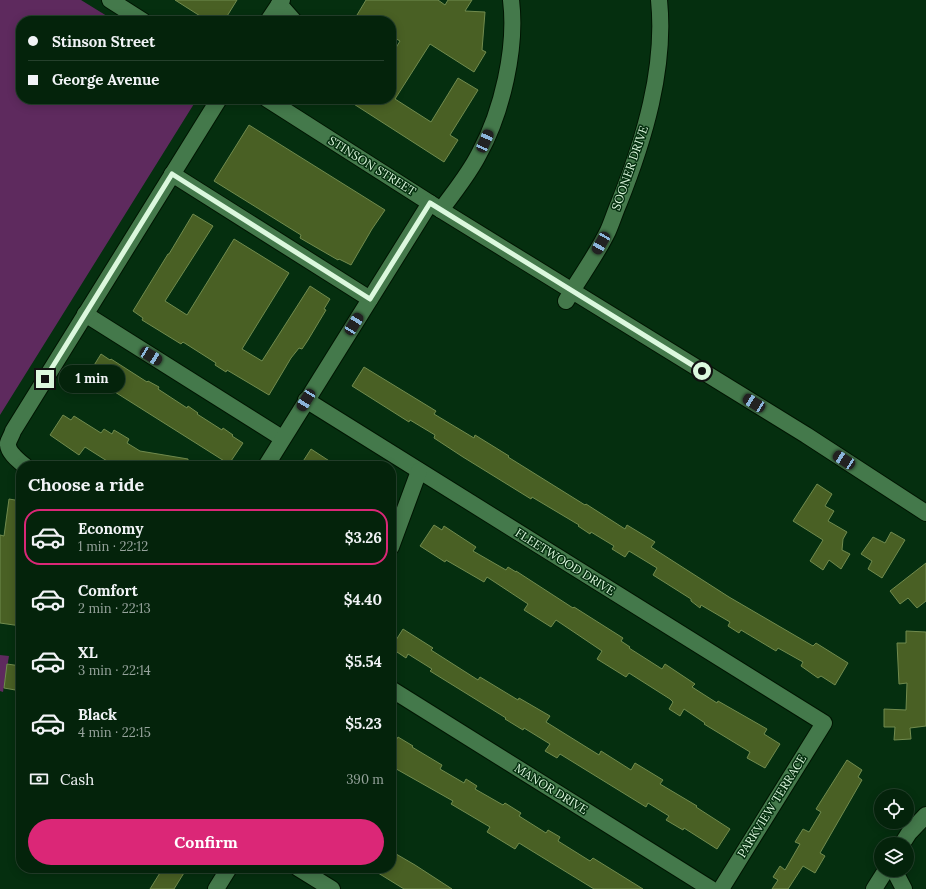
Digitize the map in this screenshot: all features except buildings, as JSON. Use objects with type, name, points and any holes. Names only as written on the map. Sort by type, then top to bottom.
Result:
[{"type":"street","points":[[110,0],[135,16]]},
{"type":"street","points":[[269,461],[370,299],[436,207],[479,155],[498,114],[504,85],[511,45],[511,0]]},
{"type":"street","name":"SOONER DRIVE","points":[[569,296],[607,232],[639,151],[647,120],[658,59],[660,31],[659,0]]},
{"type":"street","points":[[271,16],[281,2],[291,16]]},
{"type":"street","points":[[17,458],[8,448],[8,443],[13,431],[216,104]]},
{"type":"street","name":"STINSON STREET","points":[[274,104],[436,207],[569,296],[806,436],[926,513]]},
{"type":"street","points":[[172,174],[370,299]]},
{"type":"street","points":[[85,314],[282,438]]},
{"type":"street","name":"FLEETWOOD DRIVE","points":[[306,400],[824,723]]},
{"type":"street","points":[[396,533],[419,471]]},
{"type":"street","name":"MANOR DRIVE","points":[[396,692],[711,889]]},
{"type":"street","name":"PARKVIEW TERRACE","points":[[721,889],[824,723]]},
{"type":"street","points":[[906,837],[926,815]]},
{"type":"street","points":[[216,889],[226,873]]},
{"type":"street","points":[[306,873],[332,889]]},
{"type":"street","points":[[874,889],[882,877]]},
{"type":"street","points":[[898,877],[904,889]]},
{"type":"shaded area","points":[[0,0],[81,0],[107,16],[16,16],[16,104],[194,104],[0,415]]},
{"type":"shaded area","points":[[0,655],[9,656],[3,692],[0,691]]},
{"type":"route","points":[[45,379],[172,174],[370,299],[430,203],[702,371]]}]
